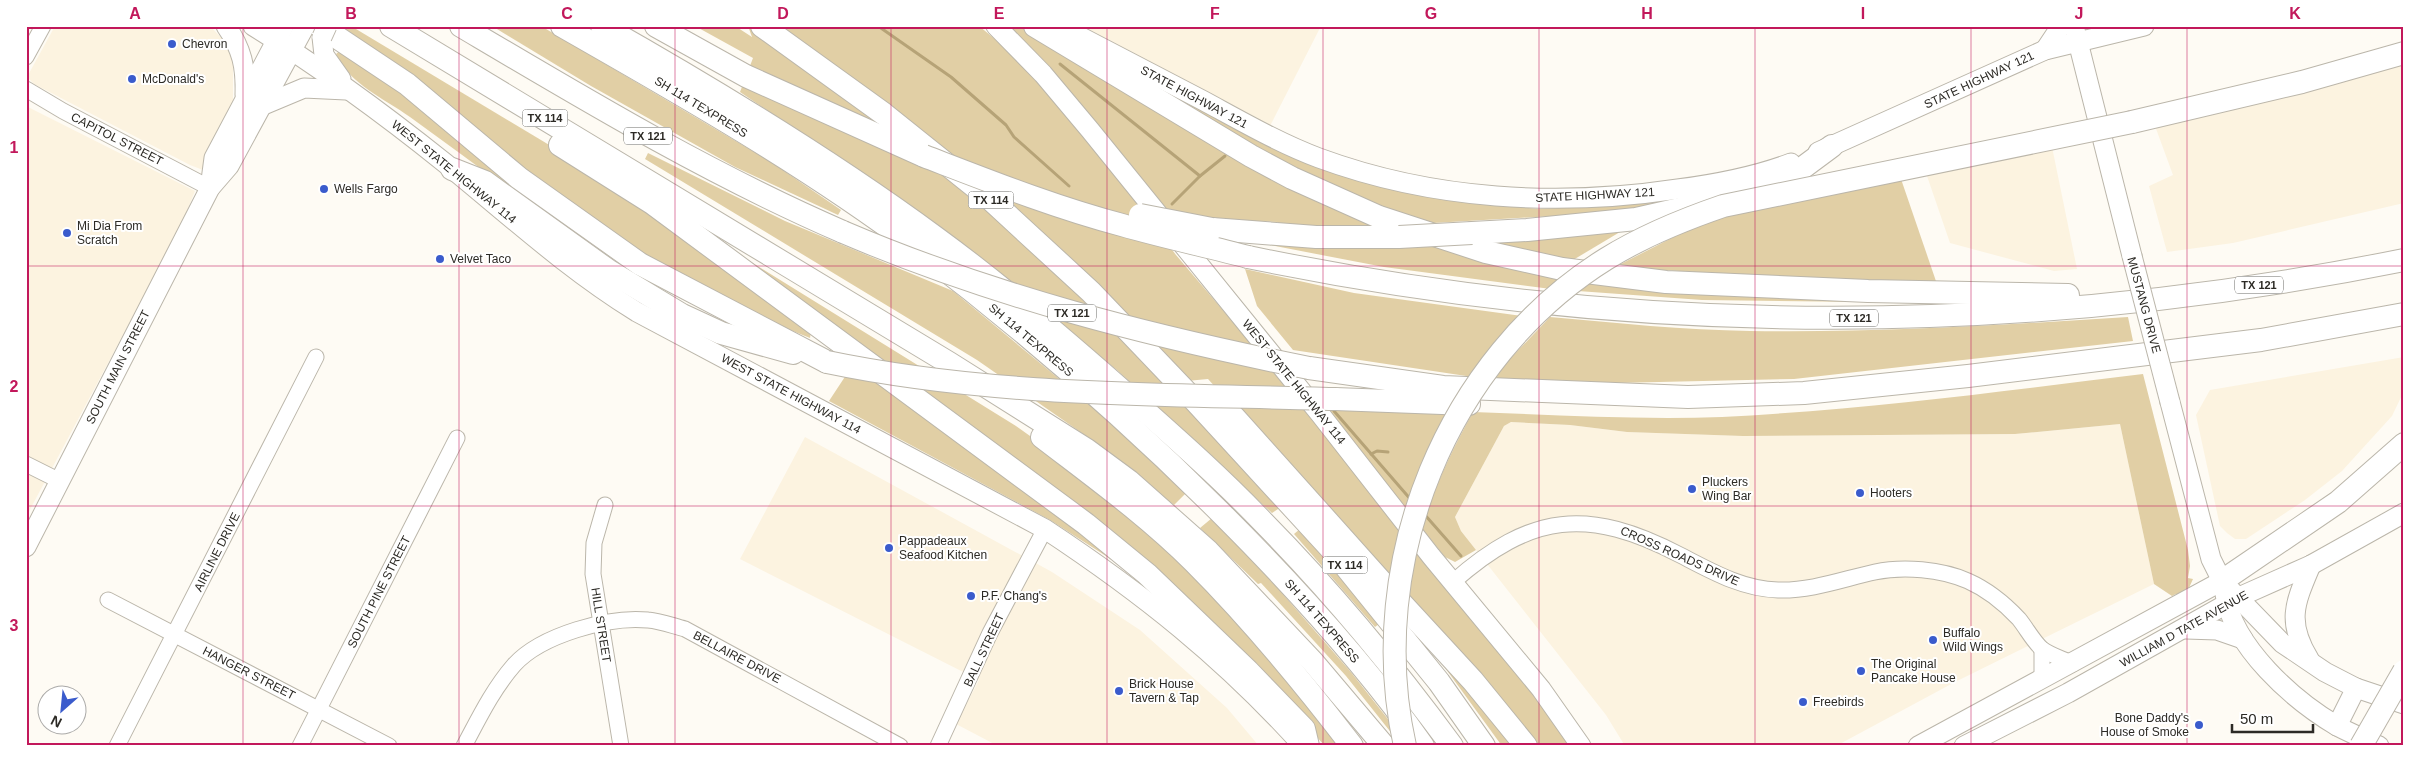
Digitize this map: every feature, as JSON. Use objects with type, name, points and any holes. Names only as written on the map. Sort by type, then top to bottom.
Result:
[{"type":"highway","name":"TX 114","points":[[391,26],[1094,455],[1208,551],[1313,662],[1384,746]]},
{"type":"highway","name":"TX 121","points":[[461,26],[664,145],[786,207],[893,253],[990,288],[1091,319],[1201,346],[1309,368],[1443,387],[1688,397],[1804,393],[1968,376],[2261,340],[2404,314]]},
{"type":"highway","name":"SH 114 TEXPRESS","points":[[562,26],[727,122],[797,166],[916,248],[1065,366],[1185,477],[1293,587],[1382,691],[1423,746]]},
{"type":"highway","name":"SH 114 TEXPRESS","points":[[602,26],[722,95],[807,148],[937,238],[1045,324],[1191,452],[1262,520],[1358,625],[1452,746]]},
{"type":"highway","name":"TX 121","points":[[656,26],[746,76],[924,156],[1004,187],[1072,210],[1122,225],[1330,274],[1461,294],[1585,308],[1774,319],[1930,316],[2113,305],[2336,274],[2404,260]]},
{"type":"highway","name":"TX 114","points":[[762,26],[884,114],[990,199],[1091,292],[1288,501],[1375,600],[1439,682],[1484,746]]},
{"type":"highway","points":[[1035,26],[1251,156],[1292,178],[1379,217],[1504,257],[1562,269],[1666,282],[1868,291],[2074,295],[2113,305]]},
{"type":"highway","points":[[323,30],[406,84],[519,178],[640,264],[827,362]]},
{"type":"highway","points":[[432,50],[464,85],[652,203],[1086,524],[1147,574],[1248,670],[1304,729],[1308,746]]},
{"type":"highway","points":[[1404,746],[1396,682],[1395,632],[1401,572],[1421,496],[1442,445],[1476,384],[1514,337],[1558,295],[1606,259],[1680,220],[1723,206],[2132,122],[2302,82],[2404,53]]},
{"type":"highway","points":[[924,156],[953,155],[1128,213],[1212,229],[1316,237],[1399,237],[1527,230],[1636,219],[1693,206],[1752,189],[1801,169],[1832,146]]},
{"type":"highway","points":[[452,169],[485,182],[608,271],[682,316],[721,333],[752,343],[827,362],[917,378],[998,388],[1658,409],[1688,397]]},
{"type":"highway","points":[[1196,402],[1234,417],[1473,681],[1526,746]]},
{"type":"highway","points":[[1013,404],[1025,423],[1140,513],[1194,562],[1258,631],[1352,746]]},
{"type":"highway","points":[[2222,581],[2338,502],[2404,444]]},
{"type":"highway","points":[[2361,746],[2404,671]]},
{"type":"highway","points":[[2373,746],[2404,693]]},
{"type":"main road","points":[[226,26],[237,42],[244,59],[245,97]]},
{"type":"main road","name":"WEST STATE HIGHWAY 114","points":[[253,26],[280,33],[292,52],[349,91],[452,169],[558,258],[637,312],[1045,529],[1133,589],[1190,634],[1235,674],[1303,746]]},
{"type":"main road","name":"SOUTH MAIN STREET","points":[[26,547],[210,188],[229,166],[305,26]]},
{"type":"main road","name":"WEST STATE HIGHWAY 114","points":[[996,26],[1043,74],[1090,130],[1541,689],[1581,746]]},
{"type":"main road","name":"STATE HIGHWAY 121","points":[[1060,26],[1271,137],[1318,158],[1402,183],[1487,196],[1555,199],[1644,194],[1680,189],[1762,172],[1832,146],[2045,50],[2076,34]]},
{"type":"main road","points":[[2045,50],[2061,26]]},
{"type":"main road","points":[[2076,34],[2113,28],[2144,26]]},
{"type":"main road","points":[[323,30],[324,55],[349,91]]},
{"type":"main road","name":"SOUTH MAIN STREET","points":[[210,188],[214,158],[280,33]]},
{"type":"main road","name":"MUSTANG DRIVE","points":[[2076,34],[2211,559],[2233,601],[2234,624],[2243,639],[2263,663],[2298,699],[2337,726],[2379,746]]},
{"type":"main road","points":[[261,106],[288,93],[304,88],[349,91]]},
{"type":"main road","name":"WILLIAM D TATE AVENUE","points":[[1964,746],[2233,601],[2311,564],[2404,513]]},
{"type":"main road","points":[[2309,660],[2298,642],[2294,612],[2311,564]]},
{"type":"main road","name":"WILLIAM D TATE AVENUE","points":[[1918,746],[2222,581]]},
{"type":"main road","points":[[2233,601],[2282,643],[2325,672],[2356,688],[2404,704]]},
{"type":"main road","points":[[2184,629],[2216,630],[2243,639]]},
{"type":"main road","points":[[2018,717],[2028,699],[2056,683],[2057,672]]},
{"type":"main road","points":[[2337,726],[2356,688]]},
{"type":"street","points":[[26,58],[43,26]]},
{"type":"street","name":"CAPITOL STREET","points":[[26,89],[63,111],[210,188]]},
{"type":"street","name":"AIRLINE DRIVE","points":[[117,746],[316,358]]},
{"type":"street","name":"SOUTH PINE STREET","points":[[300,746],[457,438]]},
{"type":"street","points":[[26,464],[60,481]]},
{"type":"street","name":"HILL STREET","points":[[605,505],[596,532],[592,556],[601,624],[622,746]]},
{"type":"street","name":"CROSS ROADS DRIVE","points":[[1453,582],[1493,549],[1529,531],[1576,523],[1613,527],[1662,546],[1722,577],[1742,584],[1780,591],[1826,586],[1876,572],[1897,570],[1925,571],[1949,575],[1967,581],[2000,602],[2019,620],[2057,672]]},
{"type":"street","name":"BALL STREET","points":[[938,746],[990,633],[1045,529]]},
{"type":"street","name":"HANGER STREET","points":[[108,600],[389,746]]},
{"type":"street","name":"BELLAIRE DRIVE","points":[[464,746],[486,704],[516,663],[545,644],[577,630],[601,624],[632,620],[649,620],[685,629],[900,746]]},
{"type":"street","points":[[2042,649],[2057,672]]},
{"type":"shaded area","points":[[55,26],[210,26],[233,50],[233,105],[203,170],[34,84],[27,77]]},
{"type":"shaded area","points":[[339,26],[351,26],[596,173],[811,332],[810,338],[756,316],[648,262]]},
{"type":"shaded area","points":[[492,26],[541,26],[771,162],[841,210],[838,215],[735,167],[591,86]]},
{"type":"shaded area","points":[[695,26],[735,26],[752,37],[748,26],[979,26],[1012,53],[1069,113],[1176,255],[1323,428],[1548,711],[1572,746],[1535,746],[1437,630],[1208,379],[1165,383],[1281,507],[1272,513],[1118,371],[946,231],[740,92],[753,58]]},
{"type":"shaded area","points":[[1005,26],[1025,26],[1379,225],[1377,231],[1278,227],[1278,222],[1209,219],[1164,210]]},
{"type":"shaded area","points":[[1073,26],[1321,26],[1270,126]]},
{"type":"shaded area","points":[[342,49],[394,87],[586,239],[583,243],[410,117],[368,90],[342,65],[336,54]]},
{"type":"shaded area","points":[[2404,63],[2404,203],[2233,243],[2167,252],[2149,186],[2173,175],[2155,126]]},
{"type":"shaded area","points":[[1174,95],[1355,177],[1447,200],[1538,209],[1637,204],[1695,196],[1637,211],[1416,224],[1346,195],[1172,100]]},
{"type":"shaded area","points":[[26,106],[195,191],[180,228],[26,517]]},
{"type":"shaded area","points":[[2052,147],[2077,269],[2054,271],[1950,243],[1926,173]]},
{"type":"shaded area","points":[[648,153],[785,221],[953,291],[1098,411],[1187,492],[1174,505],[1099,445],[977,360],[645,159]]},
{"type":"shaded area","points":[[1901,179],[1938,287],[1615,267],[1703,222],[1759,205]]},
{"type":"shaded area","points":[[1625,229],[1568,263],[1465,240]]},
{"type":"shaded area","points":[[1259,243],[1430,243],[1567,276],[1551,289],[1384,267]]},
{"type":"shaded area","points":[[738,254],[1016,426],[1082,473],[1135,518],[1269,653],[1338,746],[1325,746],[1241,654]]},
{"type":"shaded area","points":[[1245,269],[1354,293],[1522,316],[1473,377],[1293,350],[1257,306]]},
{"type":"shaded area","points":[[1593,280],[1865,302],[1702,300],[1578,291]]},
{"type":"shaded area","points":[[1550,317],[1700,329],[1844,331],[1939,328],[2128,317],[2133,341],[1794,379],[1615,383],[1496,378],[1505,364]]},
{"type":"shaded area","points":[[2404,357],[2404,391],[2392,416],[2342,471],[2305,500],[2246,539],[2235,539],[2220,526],[2196,415],[2210,390]]},
{"type":"shaded area","points":[[856,360],[1125,563],[1123,567],[1050,520],[829,401]]},
{"type":"shaded area","points":[[2143,374],[2188,550],[2190,566],[2188,578],[2193,579],[2188,590],[2179,598],[2176,594],[2172,596],[2154,584],[2120,424],[2015,434],[1743,436],[1627,432],[1570,425],[1511,422],[1504,426],[1455,517],[1461,531],[1476,550],[1455,562],[1445,557],[1422,529],[1444,469],[1473,412],[1629,418],[1691,418],[1775,414],[1880,405]]},
{"type":"shaded area","points":[[1325,408],[1450,412],[1442,422],[1406,511]]},
{"type":"shaded area","points":[[1511,422],[1570,425],[1627,432],[1743,436],[2015,434],[2120,424],[2154,584],[1955,682],[1836,746],[1625,746],[1606,715],[1461,531],[1455,517],[1504,426]]},
{"type":"shaded area","points":[[805,437],[1052,572],[1140,630],[1227,708],[1259,746],[998,746],[956,724],[979,680],[740,559]]},
{"type":"shaded area","points":[[1212,518],[1282,590],[1281,592],[1350,671],[1391,723],[1393,735],[1346,676],[1261,583],[1258,584],[1200,528]]},
{"type":"shaded area","points":[[1300,529],[1379,624],[1375,627],[1294,534]]},
{"type":"shaded area","points":[[1446,662],[1517,746],[1502,746],[1443,665]]},
{"type":"waterway","points":[[878,26],[951,77],[1006,125],[1014,137],[1069,186]]},
{"type":"waterway","points":[[1060,64],[1200,176]]},
{"type":"waterway","points":[[1172,204],[1200,176],[1225,156]]},
{"type":"waterway","points":[[1334,411],[1412,501]]},
{"type":"waterway","points":[[1371,454],[1377,451],[1388,452]]},
{"type":"waterway","points":[[1425,515],[1461,556]]},
{"type":"place","name":"Chevron","points":[[172,44]]},
{"type":"place","name":"McDonald's","points":[[132,79]]},
{"type":"place","name":"Wells Fargo","points":[[324,189]]},
{"type":"place","name":"Mi Dia From Scratch","points":[[67,233]]},
{"type":"place","name":"Velvet Taco","points":[[440,259]]},
{"type":"place","name":"Pluckers Wing Bar","points":[[1692,489]]},
{"type":"place","name":"Hooters","points":[[1860,493]]},
{"type":"place","name":"Pappadeaux Seafood Kitchen","points":[[889,548]]},
{"type":"place","name":"P.F. Chang's","points":[[971,596]]},
{"type":"place","name":"Buffalo Wild Wings","points":[[1933,640]]},
{"type":"place","name":"The Original Pancake House","points":[[1861,671]]},
{"type":"place","name":"Brick House Tavern & Tap","points":[[1119,691]]},
{"type":"place","name":"Freebirds","points":[[1803,702]]},
{"type":"place","name":"Bone Daddy's House of Smoke","points":[[2199,725]]}]
